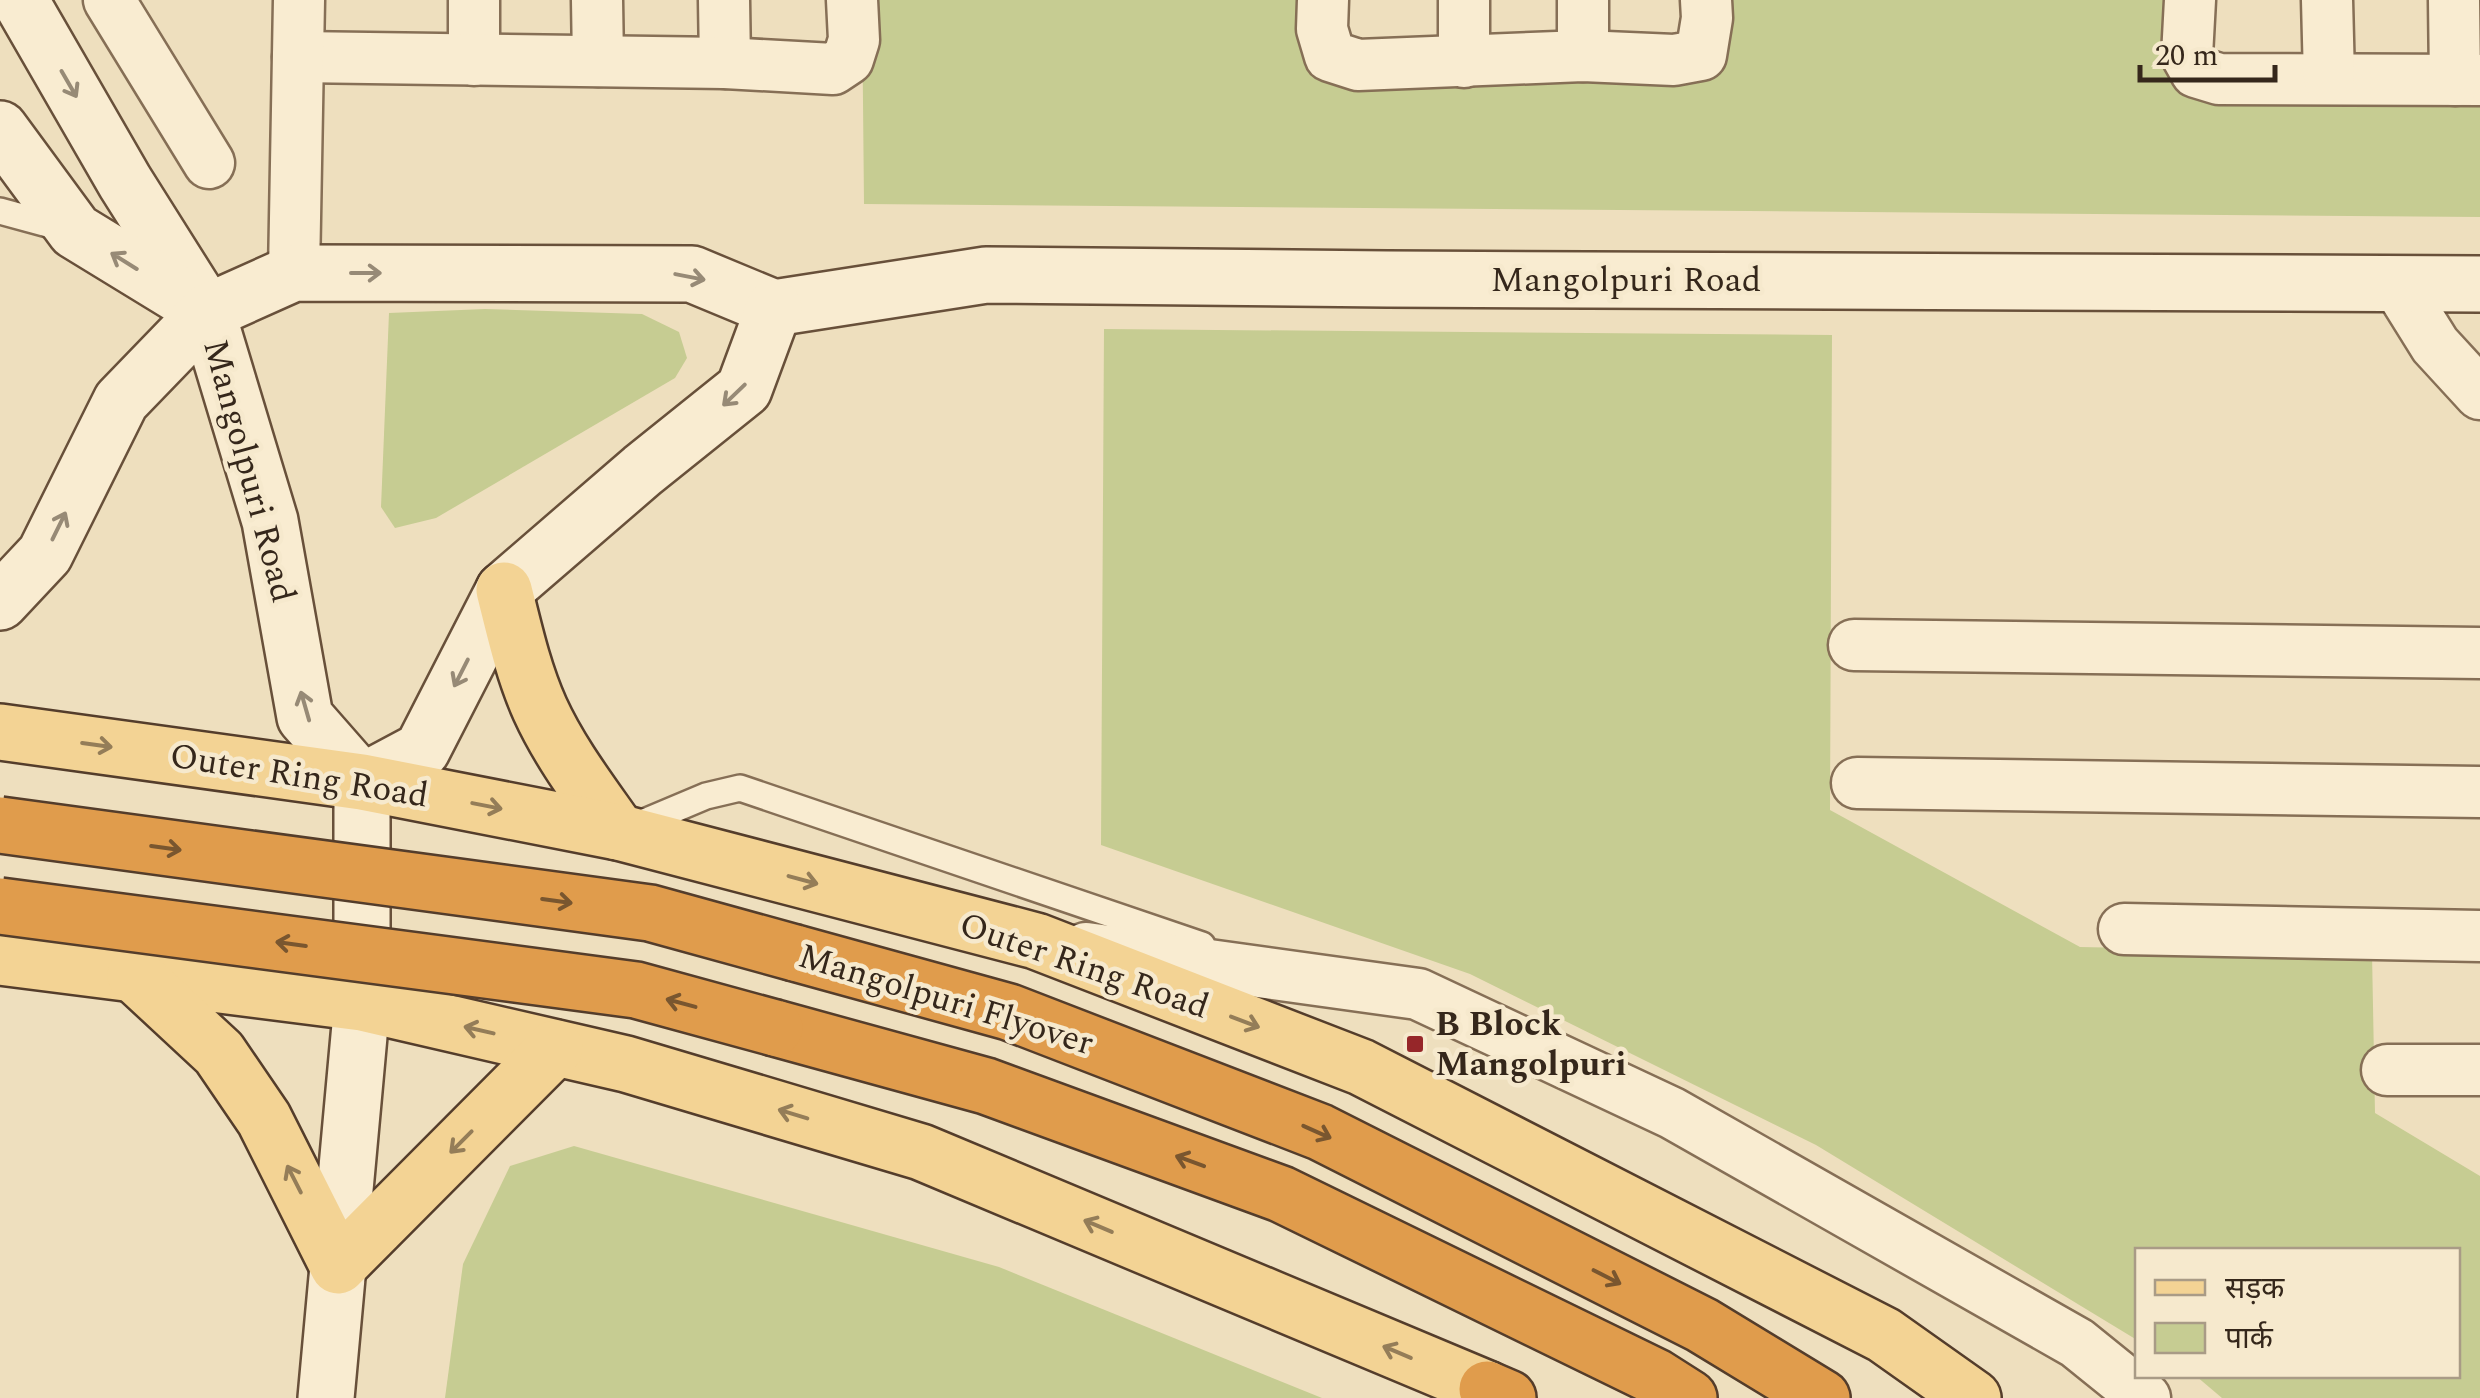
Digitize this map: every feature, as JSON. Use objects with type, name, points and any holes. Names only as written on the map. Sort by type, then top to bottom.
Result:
[{"type":"highway","name":"Mangolpuri Flyover","points":[[0,825],[650,913],[1009,1012],[1320,1132],[1702,1325],[1822,1398]]},
{"type":"highway","name":"Mangolpuri Flyover","points":[[0,906],[636,990],[986,1086],[1281,1194],[1656,1376],[1689,1398]]},
{"type":"main road","points":[[504,590],[538,706],[556,742],[618,832]]},
{"type":"main road","name":"Outer Ring Road","points":[[0,732],[362,782],[618,832],[1036,941],[1361,1067],[1884,1335],[1974,1398]]},
{"type":"main road","points":[[0,957],[362,1003],[626,1064],[921,1152],[1497,1395]]},
{"type":"main road","points":[[135,975],[219,1053],[264,1119],[338,1266],[554,1048]]},
{"type":"street","points":[[20,0],[125,182],[207,312]]},
{"type":"street","points":[[110,0],[209,163]]},
{"type":"street","points":[[294,273],[299,0]]},
{"type":"street","points":[[474,0],[474,60]]},
{"type":"street","points":[[597,0],[598,62]]},
{"type":"street","points":[[724,0],[725,63]]},
{"type":"street","points":[[298,57],[833,68],[848,59],[854,40],[852,0]]},
{"type":"street","points":[[1324,0],[1322,29],[1330,56],[1358,65],[1582,56],[1674,60],[1701,55],[1706,0]]},
{"type":"street","points":[[1464,0],[1464,62]]},
{"type":"street","points":[[1582,0],[1582,56]]},
{"type":"street","points":[[2190,0],[2187,56],[2196,72],[2219,80],[2467,80],[2454,0]]},
{"type":"street","points":[[2328,0],[2329,78]]},
{"type":"street","points":[[0,128],[76,232],[207,312]]},
{"type":"street","name":"Mangolpuri Road","points":[[362,782],[305,717],[270,521],[207,312],[294,273],[692,274],[774,308],[986,275],[2480,284]]},
{"type":"street","points":[[2397,284],[2435,344],[2480,394]]},
{"type":"street","points":[[326,1398],[362,1003],[362,782],[422,750],[504,590],[744,388],[774,308]]},
{"type":"street","points":[[0,602],[45,554],[120,402],[207,312]]},
{"type":"street","points":[[1854,645],[2480,652]]},
{"type":"street","points":[[1856,783],[2480,792]]},
{"type":"street","points":[[2124,929],[2480,936]]},
{"type":"street","points":[[1036,941],[1418,994],[1672,1113],[2077,1343],[2146,1398]]},
{"type":"street","points":[[2386,1070],[2480,1070]]},
{"type":"lane","points":[[0,211],[76,232]]},
{"type":"lane","points":[[618,832],[706,796],[740,788],[1297,977]]},
{"type":"green space","points":[[862,0],[1312,0],[1311,69],[1718,68],[1718,0],[2181,0],[2182,89],[2480,92],[2480,217],[864,204]]},
{"type":"green space","points":[[485,309],[642,314],[679,332],[687,358],[675,378],[436,518],[395,528],[381,507],[389,313]]},
{"type":"green space","points":[[1104,329],[1832,335],[1830,810],[2080,947],[2372,953],[2375,1113],[2480,1176],[2480,1398],[2222,1398],[2198,1378],[2460,1378],[2460,1248],[2135,1248],[2135,1339],[1816,1145],[1470,974],[1101,845]]},
{"type":"green space","points":[[574,1146],[999,1267],[1322,1398],[445,1398],[463,1264],[510,1166]]},
{"type":"place","name":"B Block Mangolpuri","points":[[1415,1044]]}]
